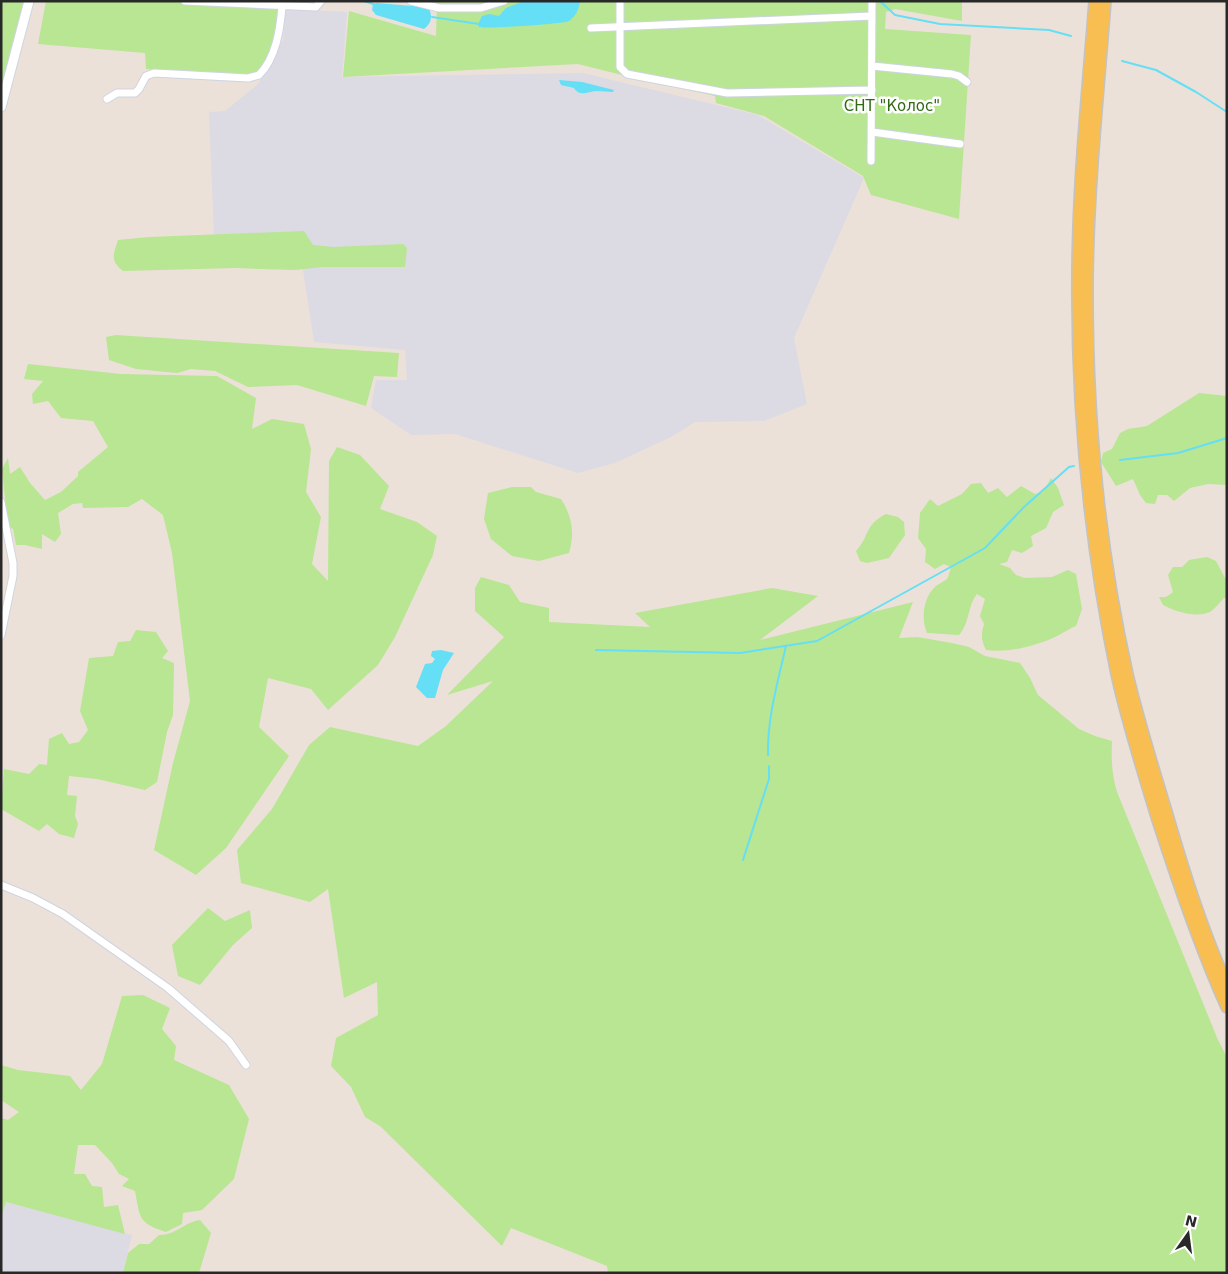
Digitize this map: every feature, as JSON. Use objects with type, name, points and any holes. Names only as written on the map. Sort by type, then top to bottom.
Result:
[{"type":"main road","points":[[1095,1],[1079,219],[1078,280],[1081,411],[1085,469],[1102,595],[1118,676],[1137,752],[1190,918],[1227,1007]]},
{"type":"main road","points":[[1105,1],[1093,143],[1087,279],[1090,410],[1094,465],[1112,594],[1127,674],[1151,765],[1186,879],[1227,986]]},
{"type":"street","points":[[1,107],[29,1]]},
{"type":"street","points":[[185,1],[282,7],[316,7],[321,1]]},
{"type":"street","points":[[411,1],[439,8],[481,8],[504,1]]},
{"type":"street","points":[[620,1],[620,67],[627,74],[727,93],[872,90]]},
{"type":"street","points":[[871,161],[872,1]]},
{"type":"street","points":[[107,99],[117,93],[135,93],[146,76],[154,73],[248,78],[259,75],[278,40],[282,7]]},
{"type":"street","points":[[591,28],[872,16]]},
{"type":"street","points":[[872,66],[952,74],[959,76],[967,82]]},
{"type":"street","points":[[872,132],[960,144]]},
{"type":"street","points":[[1,502],[13,562],[13,576],[1,634]]},
{"type":"street","points":[[1,885],[34,898],[63,914],[168,988],[228,1041],[246,1065]]},
{"type":"shaded area","points":[[286,9],[347,12],[342,77],[583,73],[758,115],[864,178],[794,338],[807,404],[764,421],[695,422],[671,437],[615,463],[578,473],[455,434],[411,435],[371,408],[376,380],[407,380],[405,350],[314,342],[295,232],[214,237],[209,112],[225,111],[258,84],[283,40]]},
{"type":"shaded area","points":[[5,1202],[132,1235],[123,1273],[1,1273],[1,1217]]},
{"type":"green space","points":[[1,1],[24,1],[1,97]]},
{"type":"green space","points":[[46,1],[262,1],[261,8],[278,9],[277,33],[269,54],[253,75],[146,69],[145,53],[38,44]]},
{"type":"green space","name":"СНТ \"Колос\"","points":[[430,1],[962,1],[962,21],[895,9],[886,12],[885,29],[971,35],[959,219],[871,195],[863,176],[764,116],[716,103],[715,96],[578,64],[343,77],[349,11],[436,36],[437,3]]},
{"type":"green space","points":[[304,231],[313,245],[333,247],[403,244],[407,248],[405,267],[123,271],[114,261],[118,240]]},
{"type":"green space","points":[[116,335],[399,353],[397,377],[374,376],[366,406],[297,385],[248,387],[215,371],[191,369],[177,373],[136,369],[109,360],[106,337]]},
{"type":"green space","points":[[28,364],[121,374],[217,376],[256,398],[252,429],[272,419],[304,424],[311,449],[306,492],[321,517],[312,564],[328,581],[329,461],[337,447],[360,455],[389,486],[380,509],[417,522],[437,536],[433,555],[395,637],[378,665],[328,710],[311,689],[268,678],[259,727],[289,756],[226,848],[196,875],[154,850],[173,763],[190,701],[172,553],[163,515],[142,499],[128,507],[83,508],[82,503],[73,504],[58,513],[61,534],[55,542],[42,534],[42,549],[16,545],[13,529],[8,527],[2,469],[8,458],[10,474],[20,467],[30,483],[45,500],[61,492],[78,476],[78,472],[108,447],[93,421],[61,418],[48,401],[33,404],[32,394],[43,381],[24,379]]},
{"type":"green space","points":[[1199,393],[1227,396],[1227,485],[1208,484],[1190,488],[1174,501],[1167,495],[1158,495],[1155,504],[1146,503],[1133,479],[1116,486],[1101,462],[1103,453],[1112,449],[1120,433],[1128,429],[1147,426]]},
{"type":"green space","points":[[1051,478],[1058,488],[1064,505],[1053,512],[1046,528],[1031,536],[1033,546],[1022,553],[1012,550],[1007,562],[999,564],[1010,568],[1016,575],[1025,578],[1052,577],[1068,570],[1076,574],[1082,609],[1076,626],[1051,639],[1033,645],[1014,649],[986,650],[982,637],[984,624],[980,616],[985,599],[977,594],[963,630],[959,635],[927,633],[924,622],[925,603],[935,587],[947,579],[951,567],[944,564],[935,569],[925,562],[926,549],[918,538],[920,513],[930,499],[938,506],[962,494],[971,484],[981,483],[988,493],[998,488],[1007,497],[1021,486],[1035,494],[1043,492]]},
{"type":"green space","points":[[512,487],[531,487],[536,492],[561,499],[570,518],[572,539],[569,553],[539,561],[512,556],[491,539],[484,519],[488,493]]},
{"type":"green space","points":[[886,514],[898,517],[904,522],[905,535],[889,558],[867,563],[860,561],[856,551],[874,522]]},
{"type":"green space","points":[[1207,557],[1216,561],[1225,578],[1227,578],[1227,599],[1224,598],[1210,612],[1204,614],[1180,612],[1163,605],[1159,597],[1166,597],[1173,592],[1168,575],[1173,567],[1182,567],[1189,560]]},
{"type":"green space","points":[[481,577],[509,585],[520,602],[549,608],[549,622],[650,627],[635,613],[772,588],[818,596],[760,640],[913,602],[899,638],[917,637],[952,643],[969,647],[985,656],[1020,663],[1038,695],[1079,729],[1112,741],[1112,767],[1117,792],[1218,1040],[1227,1057],[1227,1273],[608,1273],[607,1266],[511,1228],[502,1246],[380,1126],[365,1117],[351,1087],[331,1066],[336,1038],[378,1015],[377,982],[344,998],[328,889],[310,902],[241,883],[237,850],[272,809],[309,745],[330,727],[418,746],[446,726],[493,681],[447,695],[504,637],[475,611],[475,588]]},
{"type":"green space","points":[[136,630],[156,632],[168,651],[162,658],[174,663],[173,715],[167,732],[157,782],[145,790],[97,779],[69,776],[67,795],[77,796],[75,816],[78,824],[74,838],[59,834],[47,824],[39,831],[1,809],[4,769],[29,774],[39,764],[47,765],[49,739],[62,733],[69,744],[79,742],[88,730],[80,711],[89,658],[113,656],[118,642],[130,641]]},
{"type":"green space","points":[[208,908],[225,921],[250,910],[252,928],[233,945],[200,985],[178,976],[172,945]]},
{"type":"green space","points":[[143,995],[170,1008],[162,1029],[176,1046],[174,1060],[229,1085],[249,1119],[234,1179],[202,1210],[183,1213],[182,1224],[166,1232],[145,1222],[138,1208],[135,1191],[122,1186],[129,1179],[119,1174],[112,1163],[95,1145],[78,1145],[74,1174],[85,1174],[92,1186],[102,1187],[104,1207],[118,1205],[125,1234],[6,1202],[1,1217],[1,1118],[8,1120],[19,1112],[1,1100],[1,1065],[18,1070],[70,1076],[81,1090],[102,1064],[122,996]]},
{"type":"green space","points":[[200,1220],[211,1233],[199,1273],[123,1273],[128,1253],[139,1244],[149,1244],[159,1235],[171,1233],[189,1223]]},
{"type":"water","points":[[524,1],[580,1],[577,12],[569,21],[525,26],[479,27],[478,24],[482,16],[489,14],[499,16],[506,8]]},
{"type":"water","points":[[373,4],[424,7],[429,9],[431,20],[424,29],[376,15],[372,10]]},
{"type":"water","points":[[559,80],[582,82],[614,90],[613,92],[596,91],[581,93],[574,88],[561,85]]},
{"type":"water","points":[[441,650],[454,653],[443,670],[435,698],[427,698],[416,687],[425,664],[432,663],[435,659],[431,656],[432,651]]},
{"type":"waterway","points":[[364,1],[376,5]]},
{"type":"waterway","points":[[880,1],[895,15],[940,24],[1049,30],[1071,36]]},
{"type":"waterway","points":[[432,17],[479,24]]},
{"type":"waterway","points":[[1122,61],[1156,70],[1227,112]]},
{"type":"waterway","points":[[1120,460],[1178,453],[1227,438]]},
{"type":"waterway","points":[[596,650],[740,653],[817,641],[985,548],[1024,507],[1069,467],[1074,466]]},
{"type":"waterway","points":[[768,755],[771,714],[786,646]]},
{"type":"waterway","points":[[743,860],[769,779],[769,766]]}]
